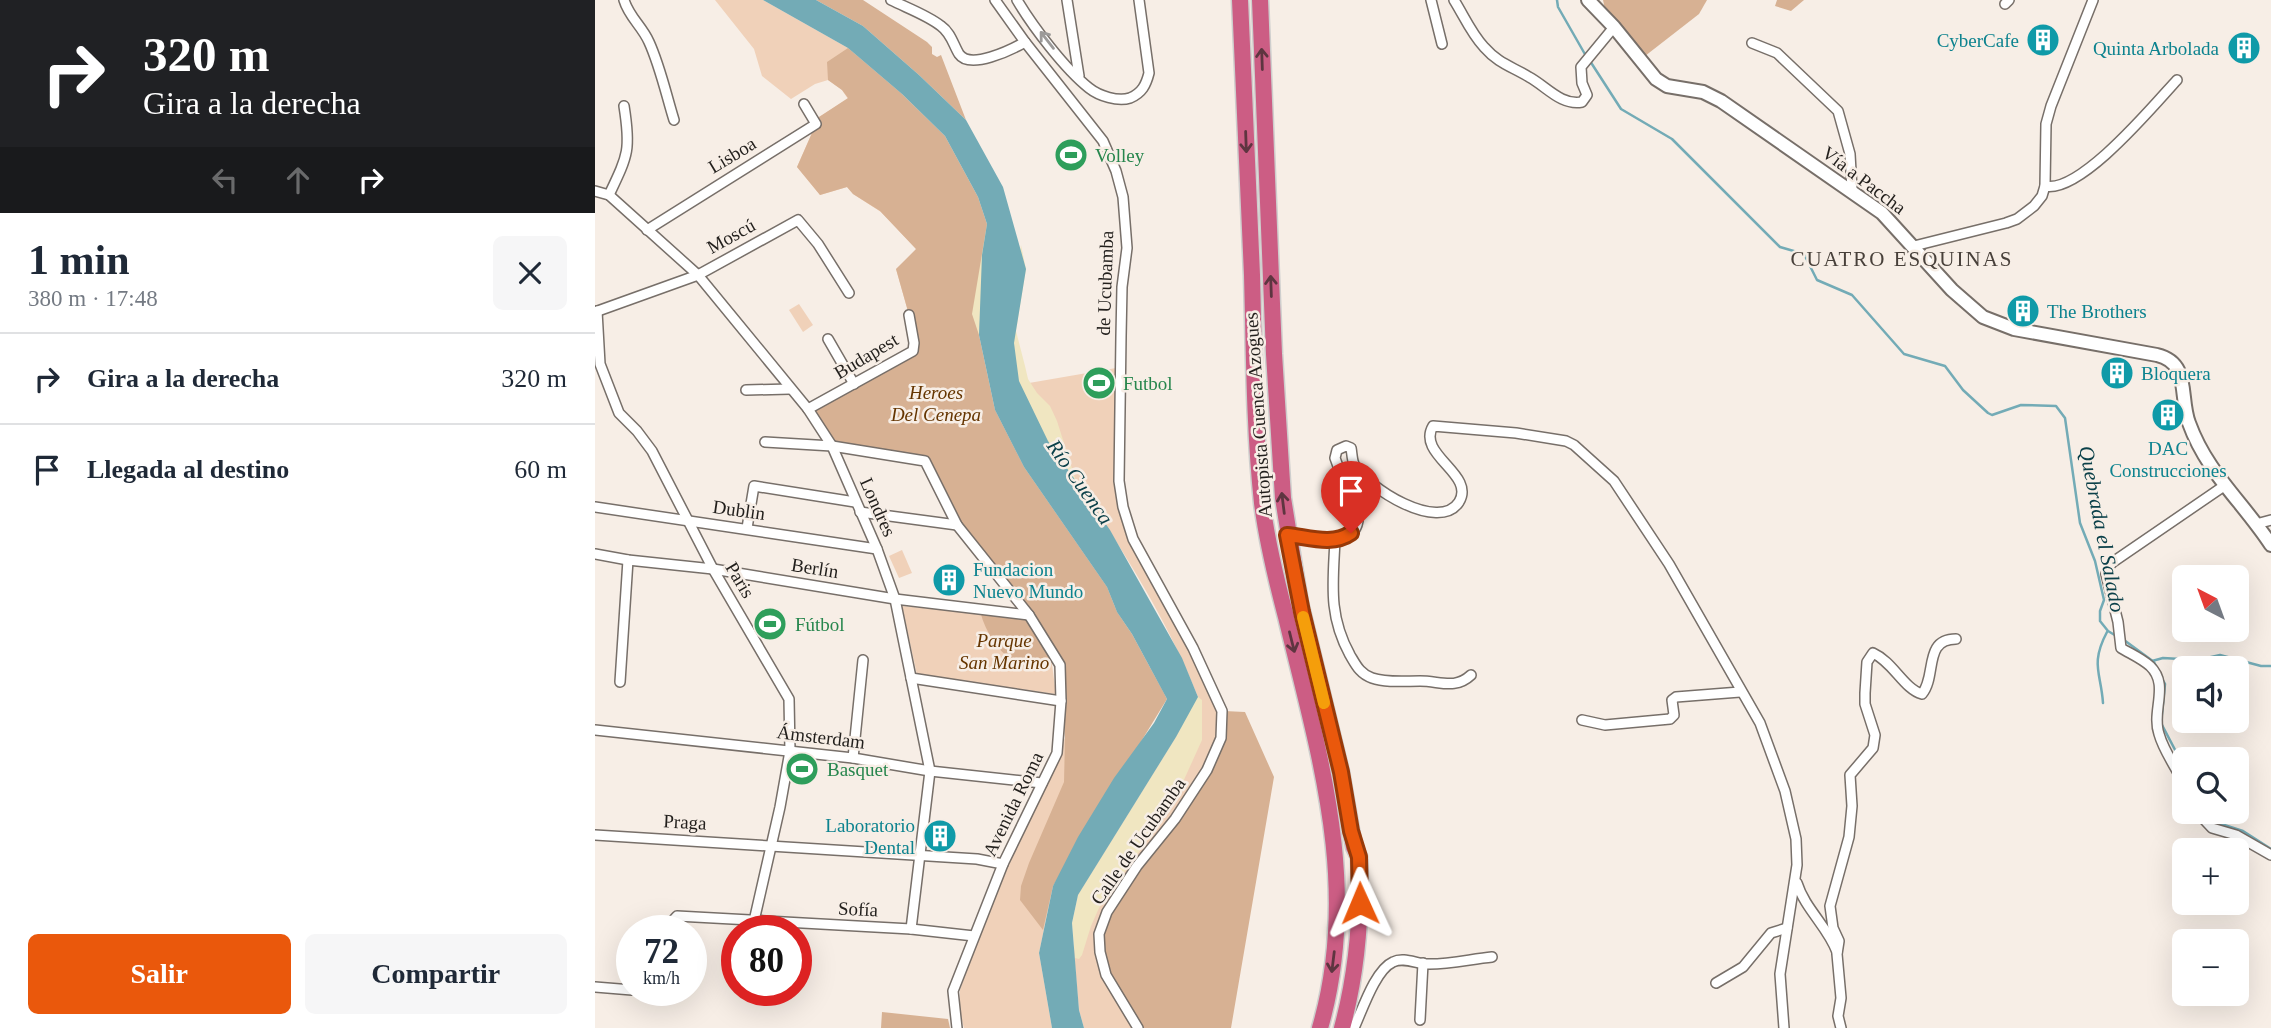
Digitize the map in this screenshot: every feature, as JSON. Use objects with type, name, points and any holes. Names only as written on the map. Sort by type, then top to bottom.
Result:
[{"type":"highway","name":"Autopista Cuenca Azogues","points":[[1240,0],[1252,276],[1253,381],[1262,504],[1275,576],[1323,772],[1336,858],[1336,936],[1332,976],[1320,1028]]},
{"type":"highway","name":"Autopista Cuenca Azogues","points":[[1260,0],[1277,423],[1287,535],[1302,612],[1341,772],[1352,839],[1359,857],[1358,944],[1342,1028]]},
{"type":"main road","name":"Vía a Paccha","points":[[1588,0],[1656,79],[1667,86],[1703,92],[1721,101],[1852,190],[1882,213],[1960,298],[1983,317],[2033,333],[2171,359],[2181,376],[2187,418],[2194,438],[2208,464],[2271,545]]},
{"type":"street","points":[[624,0],[627,10],[651,45],[674,120]]},
{"type":"street","points":[[891,0],[941,25],[950,34],[959,54],[965,60],[976,62],[1025,42]]},
{"type":"street","name":"de Ucubamba","points":[[995,0],[1103,141],[1116,171],[1123,197],[1127,248],[1121,318],[1119,481]]},
{"type":"street","points":[[1017,0],[1079,78],[1090,89],[1115,99],[1128,99],[1140,92],[1146,85],[1149,73],[1139,0]]},
{"type":"street","points":[[1067,0],[1079,78]]},
{"type":"street","points":[[1431,0],[1442,44]]},
{"type":"street","points":[[1454,0],[1472,32],[1485,49],[1503,65],[1528,76],[1563,100],[1578,103],[1587,97],[1580,71],[1614,27]]},
{"type":"street","points":[[1914,246],[2017,219],[2038,202],[2045,186],[2044,159],[2048,115],[2093,0]]},
{"type":"street","points":[[1752,43],[1777,53],[1838,111],[1850,154],[1852,190]]},
{"type":"street","points":[[2045,186],[2063,185],[2078,178],[2098,162],[2177,80]]},
{"type":"street","name":"Lisboa","points":[[647,230],[816,124],[804,104]]},
{"type":"street","points":[[609,195],[628,150],[629,136],[624,106]]},
{"type":"street","name":"Londres","points":[[595,191],[609,195],[698,275],[808,409],[832,446],[877,549],[895,599],[930,771],[911,929]]},
{"type":"street","name":"Moscú","points":[[596,312],[698,275],[798,220],[801,220],[818,244],[849,293]]},
{"type":"street","name":"Paris","points":[[596,312],[600,364],[619,413],[638,431],[652,451],[713,569],[789,699],[790,751],[755,915]]},
{"type":"street","name":"Budapest","points":[[808,409],[913,351],[909,315]]},
{"type":"street","points":[[828,339],[854,384]]},
{"type":"street","points":[[746,390],[790,389]]},
{"type":"street","points":[[1287,535],[1335,540],[1346,537],[1355,530],[1357,525],[1335,458],[1337,450],[1346,446],[1351,448],[1354,464],[1379,489],[1394,499],[1431,514],[1451,510],[1459,502],[1462,492],[1459,481],[1430,441],[1433,426],[1516,432],[1566,441],[1599,466],[1614,481],[1669,564],[1760,723],[1785,792],[1796,839],[1796,878],[1780,974],[1784,1028]]},
{"type":"street","points":[[765,442],[832,446]]},
{"type":"street","name":"Avenida Roma","points":[[832,446],[925,461],[957,525],[1029,615],[1060,665],[1061,701],[1057,753],[1003,864],[953,991],[957,1028]]},
{"type":"street","name":"Calle de Ucubamba","points":[[1119,481],[1123,508],[1133,539],[1193,648],[1222,711],[1223,724],[1221,738],[1193,795],[1137,866],[1107,912],[1100,933],[1100,952],[1106,975],[1138,1028]]},
{"type":"street","points":[[747,528],[754,485],[855,502]]},
{"type":"street","points":[[2172,761],[2158,734],[2156,723],[2161,691],[2159,679],[2152,667],[2121,648],[2118,622],[2106,574],[2109,566],[2224,486]]},
{"type":"street","name":"Dublin","points":[[595,507],[877,549]]},
{"type":"street","points":[[860,512],[957,525]]},
{"type":"street","points":[[2256,524],[2271,520]]},
{"type":"street","points":[[1335,540],[1332,594],[1336,624],[1357,669],[1374,679],[1451,684],[1462,683],[1471,675]]},
{"type":"street","name":"Berlín","points":[[595,554],[713,569],[895,599],[1029,615]]},
{"type":"street","points":[[620,682],[628,560]]},
{"type":"street","points":[[1837,954],[1839,941],[1833,928],[1830,906],[1849,837],[1852,806],[1850,775],[1873,748],[1875,735],[1865,704],[1867,662],[1873,653],[1886,660],[1914,692],[1922,694],[1928,685],[1937,646],[1943,641],[1956,639]]},
{"type":"street","points":[[853,758],[863,660]]},
{"type":"street","points":[[911,678],[1061,701]]},
{"type":"street","points":[[1582,720],[1605,725],[1670,719],[1674,715],[1672,700],[1677,697],[1740,692]]},
{"type":"street","name":"Ámsterdam","points":[[595,730],[853,758],[930,771],[1042,783]]},
{"type":"street","points":[[2208,824],[2212,828],[2236,835],[2271,855]]},
{"type":"street","name":"Praga","points":[[595,835],[977,859],[1003,864]]},
{"type":"street","points":[[1796,878],[1809,910],[1834,945],[1837,954],[1841,998],[1838,1016],[1841,1028]]},
{"type":"street","name":"Sofía","points":[[812,924],[911,929],[974,936]]},
{"type":"street","points":[[1716,983],[1743,967],[1771,933],[1787,928]]},
{"type":"street","points":[[1355,1028],[1372,989],[1392,962],[1403,960],[1423,963],[1492,957]]},
{"type":"street","points":[[1420,1020],[1423,963]]},
{"type":"street","points":[[595,988],[616,989]]},
{"type":"green space","name":"Heroes Del Cenepa","points":[[715,0],[763,0],[848,48],[902,94],[995,410],[1024,467],[1107,587],[1114,606],[1165,694],[1053,886],[1039,953],[1052,1028],[964,1028],[960,1013],[960,990],[1003,864],[1065,738],[1060,665],[913,351],[909,315],[896,269],[917,250],[881,212],[847,187],[820,195],[797,167],[819,117],[848,99],[842,90],[828,80],[815,84],[791,99],[762,76],[754,49]]},
{"type":"green space","points":[[816,0],[863,0],[927,42],[932,47],[932,54],[937,57],[941,55],[966,120],[863,26]]},
{"type":"green space","points":[[1603,0],[1707,0],[1699,14],[1645,56],[1605,9]]},
{"type":"green space","points":[[1777,0],[1804,0],[1791,11],[1775,6]]},
{"type":"green space","name":"Heroes Del Cenepa","points":[[848,48],[902,94],[945,136],[978,197],[987,224],[979,335],[995,410],[1024,467],[1107,587],[1117,612],[1167,699],[1053,886],[1043,930],[1020,900],[1021,886],[1029,863],[1064,782],[1065,738],[1060,665],[960,523],[928,459],[835,444],[811,409],[913,351],[909,315],[896,269],[916,249],[880,211],[853,194],[847,187],[820,195],[797,167],[819,117],[848,98],[828,80],[827,62]]},
{"type":"green space","name":"Volley","points":[[1079,147],[1082,157],[1062,163],[1060,152]]},
{"type":"green space","points":[[799,304],[813,325],[803,332],[789,310]]},
{"type":"green space","points":[[1116,368],[1120,374],[1119,481],[1133,539],[1222,711],[1221,738],[1175,819],[1138,1028],[1084,1028],[1079,1010],[1074,954],[1078,895],[1198,697],[1180,655],[1137,575],[1011,386]]},
{"type":"green space","points":[[902,550],[912,573],[899,578],[889,556]]},
{"type":"green space","name":"Parque San Marino","points":[[902,606],[1027,618],[1051,657],[1056,694],[917,675]]},
{"type":"green space","points":[[981,614],[1027,618],[1051,657],[1025,660],[1011,658],[994,642]]},
{"type":"green space","name":"Fútbol","points":[[762,617],[781,621],[779,631],[760,627]]},
{"type":"green space","points":[[1224,711],[1245,712],[1274,777],[1231,1028],[1142,1028],[1117,990],[1107,969],[1102,948],[1104,930],[1124,889],[1185,812],[1202,786],[1214,755]]},
{"type":"green space","points":[[882,1012],[948,1019],[950,1028],[881,1028]]},
{"type":"sand","points":[[987,224],[979,335],[972,314]]},
{"type":"sand","points":[[1021,245],[1026,269],[1016,331],[1028,379],[1050,406],[1076,481],[1059,468],[1005,358]]},
{"type":"sand","points":[[1197,696],[1202,700],[1202,740],[1173,804],[1099,908],[1082,955],[1079,959],[1075,958],[1072,923],[1078,895],[1176,737]]},
{"type":"water","points":[[763,0],[816,0],[863,26],[966,120],[1003,187],[1026,269],[1014,343],[1019,381],[1048,441],[1110,530],[1182,658],[1198,697],[1078,895],[1072,923],[1079,1010],[1084,1028],[1052,1028],[1039,953],[1053,886],[1078,837],[1167,699],[1117,612],[1107,587],[1024,467],[995,410],[979,335],[982,255],[987,224],[978,197],[945,136],[902,94],[848,48]]},
{"type":"waterway","name":"Quebrada el Salado","points":[[1557,0],[1558,7],[1586,56]]},
{"type":"waterway","name":"Quebrada el Salado","points":[[1590,61],[1621,109],[1672,139],[1780,247],[1804,254],[1817,280],[1852,295],[1904,354],[1945,366],[1963,390],[1992,415],[2021,405],[2056,406],[2065,418],[2080,523],[2095,561],[2104,600],[2100,621],[2108,631],[2118,637]]},
{"type":"waterway","points":[[2103,703],[2098,661],[2107,632]]},
{"type":"waterway","name":"Quebrada el Salado","points":[[2124,640],[2154,662],[2158,670]]},
{"type":"waterway","points":[[2152,661],[2163,658],[2198,660],[2220,655],[2261,666],[2271,666]]},
{"type":"waterway","name":"Quebrada el Salado","points":[[2162,679],[2165,684],[2161,723],[2174,747]]},
{"type":"waterway","name":"Quebrada el Salado","points":[[2221,824],[2243,831],[2271,849]]},
{"type":"slow traffic","points":[[1303,617],[1324,703]]},
{"type":"place","name":"CyberCafe","points":[[2043,40]]},
{"type":"place","name":"Quinta Arbolada","points":[[2244,48]]},
{"type":"place","name":"Volley","points":[[1071,155]]},
{"type":"place","name":"The Brothers","points":[[2023,311]]},
{"type":"place","name":"Bloquera","points":[[2117,373]]},
{"type":"place","name":"Futbol","points":[[1099,383]]},
{"type":"place","name":"DAC Construcciones","points":[[2168,415]]},
{"type":"place","name":"Fundacion Nuevo Mundo","points":[[949,580]]},
{"type":"place","name":"Fútbol","points":[[770,624]]},
{"type":"place","name":"Basquet","points":[[802,769]]},
{"type":"place","name":"Laboratorio Dental","points":[[940,836]]},
{"type":"district","name":"CUATRO ESQUINAS","points":[[1902,259]]},
{"type":"route","points":[[1351,533],[1346,537],[1326,541],[1287,535],[1302,612],[1341,772],[1354,847],[1359,857],[1360,903]]},
{"type":"water label","name":"Río Cuenca","points":[[1080,482]]}]
